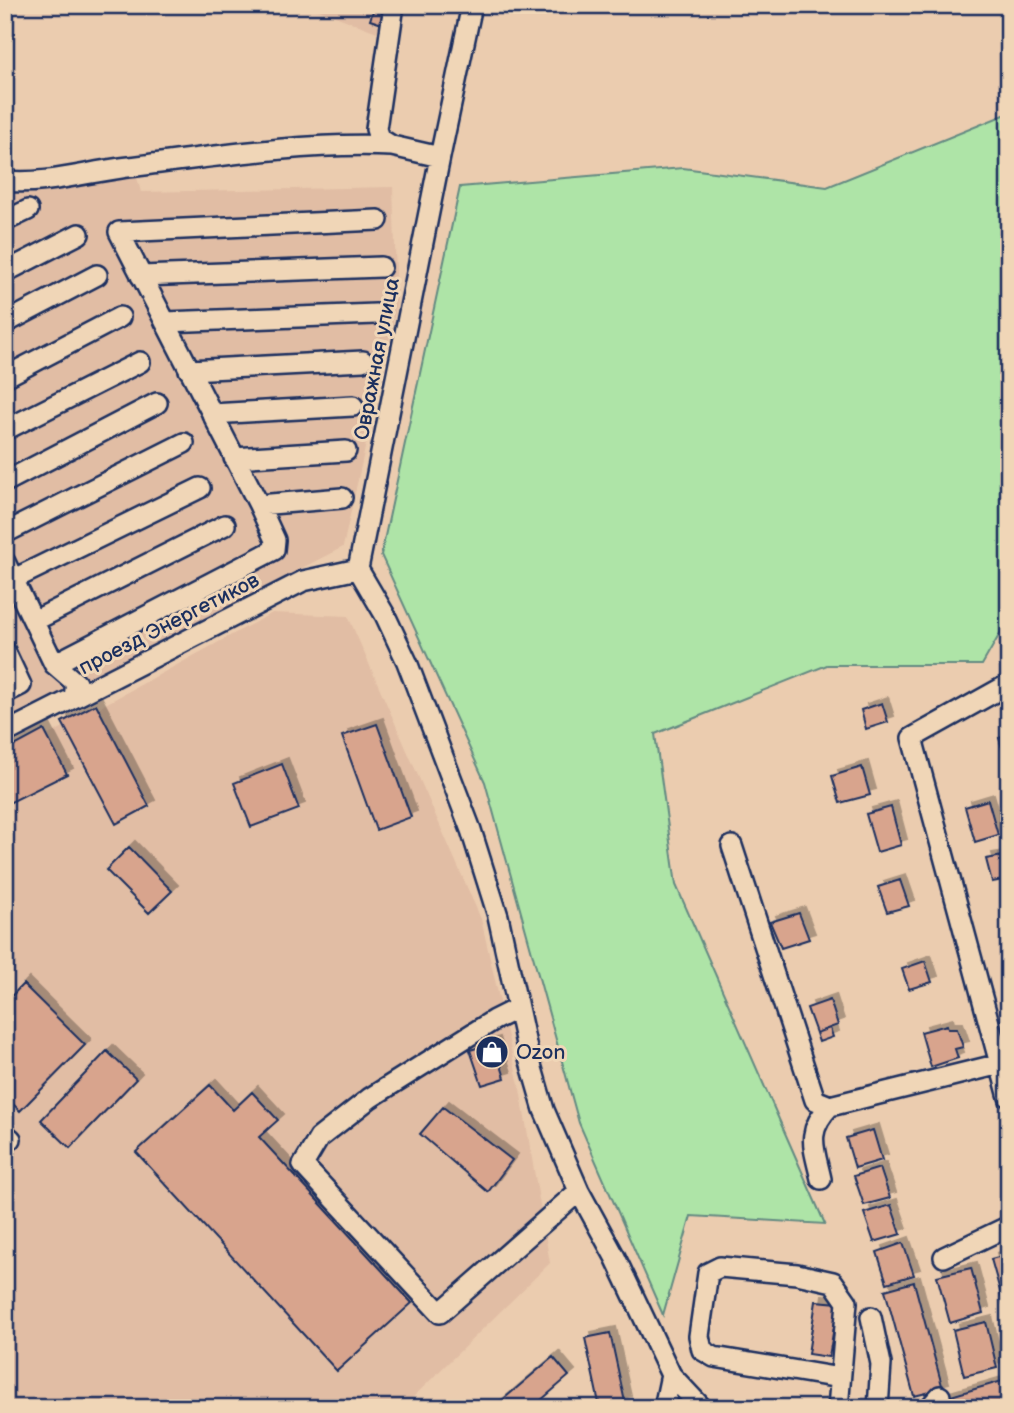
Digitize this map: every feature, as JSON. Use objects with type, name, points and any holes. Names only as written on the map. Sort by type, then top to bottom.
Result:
[{"type":"street","points":[[392,146],[379,138],[376,129],[394,5]]},
{"type":"street","name":"Овражная улица","points":[[358,569],[472,5]]},
{"type":"street","points":[[5,181],[21,183],[264,152],[366,145],[392,146],[440,157]]},
{"type":"street","points":[[5,221],[28,210]]},
{"type":"street","points":[[54,664],[274,550],[275,540],[258,505],[119,232],[378,220]]},
{"type":"street","points":[[5,272],[79,234]]},
{"type":"street","points":[[141,276],[382,267]]},
{"type":"street","points":[[5,323],[97,275]]},
{"type":"street","points":[[165,322],[376,314]]},
{"type":"street","points":[[5,377],[120,317]]},
{"type":"street","points":[[189,370],[363,360]]},
{"type":"street","points":[[5,430],[140,362]]},
{"type":"street","points":[[5,482],[157,403]]},
{"type":"street","points":[[212,414],[353,406]]},
{"type":"street","points":[[5,533],[184,443]]},
{"type":"street","points":[[234,458],[346,451]]},
{"type":"street","points":[[75,697],[76,683],[54,664],[9,571],[200,488]]},
{"type":"street","points":[[258,505],[342,498]]},
{"type":"street","points":[[34,621],[225,524]]},
{"type":"street","points":[[358,569],[385,615],[407,662],[471,830],[498,916],[529,1058],[544,1110],[579,1191],[615,1257],[671,1375],[702,1408]]},
{"type":"street","name":"проезд Энергетиков","points":[[5,733],[303,581],[358,569]]},
{"type":"street","points":[[5,651],[21,685],[5,693]]},
{"type":"street","points":[[1009,684],[912,738],[1009,1097]]},
{"type":"street","points":[[732,846],[815,1100],[830,1106]]},
{"type":"street","points":[[518,1008],[370,1098],[319,1138],[303,1165],[440,1313],[579,1191]]},
{"type":"street","points":[[821,1179],[812,1141],[817,1119],[830,1106],[1000,1064]]},
{"type":"street","points":[[944,1257],[1009,1226]]},
{"type":"street","points":[[838,1408],[847,1302],[833,1282],[797,1274],[720,1267],[708,1273],[699,1336],[702,1350],[714,1357],[840,1378]]},
{"type":"street","points":[[871,1317],[881,1364],[878,1408]]},
{"type":"street","points":[[664,1408],[671,1375]]},
{"type":"shaded area","points":[[306,5],[393,5],[385,35]]},
{"type":"shaded area","points":[[135,170],[141,192],[393,187],[397,304],[343,547],[5,720],[5,184]]},
{"type":"shaded area","points":[[272,613],[348,616],[481,919],[520,1089],[550,1263],[402,1408],[5,1408],[5,759]]},
{"type":"green space","points":[[1009,113],[1009,618],[982,665],[827,665],[655,734],[676,885],[825,1224],[691,1216],[663,1315],[579,1123],[485,782],[381,555],[460,187],[683,168],[827,187]]},
{"type":"building","points":[[375,5],[390,10],[385,25],[370,20]]},
{"type":"building","points":[[882,703],[888,722],[866,729],[861,710]]},
{"type":"building","points":[[96,704],[149,806],[116,824],[62,722]]},
{"type":"building","points":[[377,724],[411,817],[376,830],[342,736]]},
{"type":"building","points":[[44,730],[67,774],[5,805],[5,751]]},
{"type":"building","points":[[1009,735],[1009,760],[1006,761],[999,738]]},
{"type":"building","points":[[282,764],[299,809],[251,827],[234,783]]},
{"type":"building","points":[[862,767],[870,795],[840,803],[832,776]]},
{"type":"building","points":[[988,800],[998,835],[975,842],[965,807]]},
{"type":"building","points":[[891,807],[901,845],[877,852],[866,814]]},
{"type":"building","points":[[129,847],[172,891],[149,913],[106,870]]},
{"type":"building","points":[[1009,855],[1009,879],[992,882],[986,859]]},
{"type":"building","points":[[900,880],[909,906],[887,912],[878,887]]},
{"type":"building","points":[[799,913],[809,939],[781,948],[770,922]]},
{"type":"building","points":[[925,961],[932,982],[909,989],[902,969]]},
{"type":"building","points":[[23,984],[85,1045],[20,1111],[5,1096],[5,1003]]},
{"type":"building","points":[[830,1000],[838,1025],[816,1033],[807,1008]]},
{"type":"building","points":[[947,1025],[948,1029],[957,1029],[963,1047],[955,1049],[958,1058],[931,1067],[921,1032]]},
{"type":"building","points":[[830,1028],[833,1037],[819,1042],[816,1033]]},
{"type":"building","points":[[494,1043],[505,1078],[482,1085],[470,1050]]},
{"type":"building","points":[[107,1051],[136,1079],[70,1148],[41,1120]]},
{"type":"building","points":[[210,1085],[233,1110],[252,1092],[278,1120],[259,1137],[412,1303],[337,1371],[136,1152]]},
{"type":"building","points":[[443,1107],[512,1160],[488,1192],[420,1134]]},
{"type":"building","points":[[873,1130],[882,1160],[855,1168],[846,1138]]},
{"type":"building","points":[[880,1168],[890,1198],[864,1205],[854,1176]]},
{"type":"building","points":[[891,1205],[901,1234],[874,1242],[864,1213]]},
{"type":"building","points":[[903,1243],[914,1275],[887,1283],[877,1252]]},
{"type":"building","points":[[1009,1254],[1009,1304],[1004,1305],[991,1259]]},
{"type":"building","points":[[971,1268],[983,1313],[950,1323],[937,1276]]},
{"type":"building","points":[[914,1282],[943,1389],[914,1396],[885,1290]]},
{"type":"building","points":[[816,1301],[838,1303],[829,1357],[808,1354]]},
{"type":"building","points":[[986,1322],[997,1368],[964,1376],[953,1330]]},
{"type":"building","points":[[610,1333],[625,1402],[600,1408],[585,1338]]},
{"type":"building","points":[[553,1357],[569,1376],[532,1408],[493,1408]]},
{"type":"building","points":[[1009,1379],[1009,1408],[946,1408],[944,1398]]},
{"type":"place","name":"Ozon","points":[[492,1052]]}]
